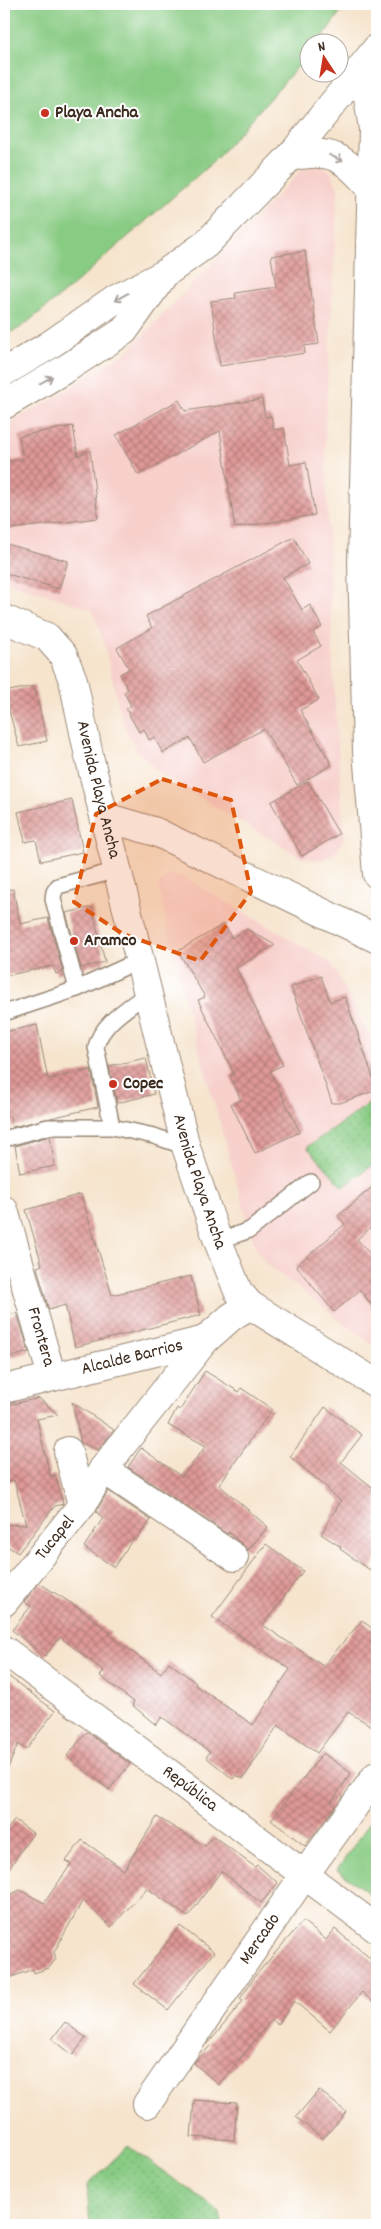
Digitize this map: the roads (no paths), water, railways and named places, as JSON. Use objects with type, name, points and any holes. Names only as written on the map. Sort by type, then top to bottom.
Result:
[{"type":"street","points":[[4,372],[48,346],[116,299],[164,274],[206,244],[290,157],[319,118],[370,57]]},
{"type":"street","points":[[370,57],[374,129],[371,188],[373,244],[362,563],[367,751],[377,874]]},
{"type":"street","points":[[290,157],[312,152],[330,154],[349,164],[371,188]]},
{"type":"street","points":[[4,405],[67,368],[124,331],[164,274]]},
{"type":"street","name":"Avenida Playa Ancha","points":[[4,619],[47,637],[63,655],[73,680],[89,756],[186,1147],[218,1241],[238,1291],[250,1304],[377,1384]]},
{"type":"street","points":[[105,817],[156,832],[377,939]]},
{"type":"street","name":"Frontera","points":[[4,1210],[52,1378]]},
{"type":"street","name":"Alcalde Barrios","points":[[4,1389],[205,1340],[250,1304]]},
{"type":"street","name":"Tucapel","points":[[4,1602],[82,1505],[103,1469],[205,1340]]},
{"type":"street","points":[[68,1451],[82,1505]]},
{"type":"street","points":[[103,1469],[234,1557]]},
{"type":"street","name":"República","points":[[4,1650],[377,1928]]},
{"type":"street","name":"Mercado","points":[[147,2104],[305,1874],[376,1776]]},
{"type":"lane","points":[[77,989],[53,899],[54,892],[58,886],[118,870]]},
{"type":"lane","points":[[4,1013],[77,989],[140,960]]},
{"type":"lane","points":[[112,1127],[96,1047],[98,1037],[123,1013],[148,994]]},
{"type":"lane","points":[[4,1139],[48,1126],[112,1127],[154,1136],[186,1147]]},
{"type":"lane","points":[[218,1241],[250,1230],[311,1182]]},
{"type":"place","name":"Playa Ancha","points":[[45,113]]},
{"type":"place","name":"Aramco","points":[[74,941]]},
{"type":"place","name":"Copec","points":[[113,1084]]}]
